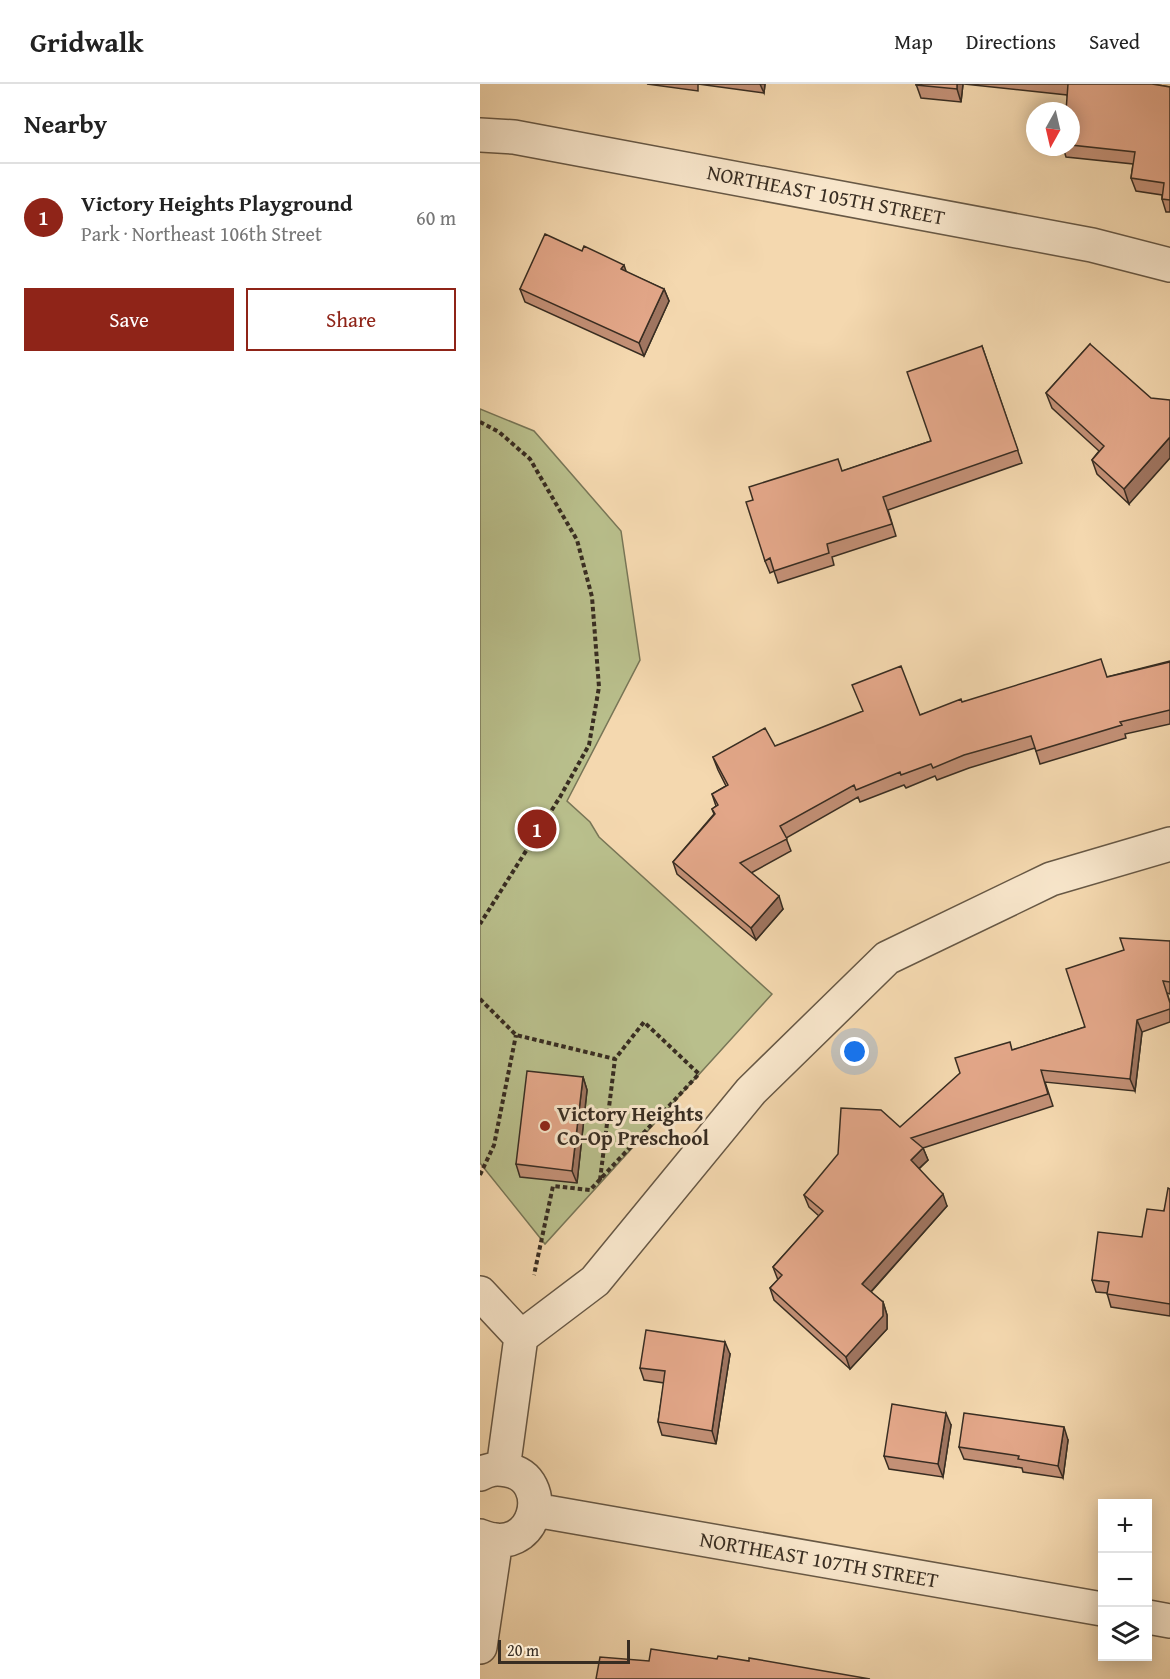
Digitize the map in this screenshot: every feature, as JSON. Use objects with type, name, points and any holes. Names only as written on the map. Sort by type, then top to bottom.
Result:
[{"type":"street","name":"NORTHEAST 105TH STREET","points":[[480,135],[514,137],[960,220],[1092,245],[1170,265]]},
{"type":"street","points":[[480,1647],[488,1538],[513,1538],[523,1532],[531,1522],[535,1510],[535,1498],[530,1486],[522,1477],[491,1472],[521,1337],[595,1281],[744,1099],[887,958],[1051,879],[1170,844]]},
{"type":"street","points":[[480,1293],[521,1337]]},
{"type":"street","name":"NORTHEAST 107TH STREET","points":[[535,1510],[1098,1608]]},
{"type":"street","points":[[1152,1618],[1170,1621]]},
{"type":"path","points":[[480,422],[499,432],[530,459],[577,540],[592,597],[599,687],[589,745],[560,797],[480,924]]},
{"type":"path","points":[[480,999],[516,1035],[615,1059]]},
{"type":"path","points":[[533,1279],[553,1186],[590,1190],[600,1180],[699,1074],[644,1022],[615,1059],[600,1180]]},
{"type":"path","points":[[480,1174],[494,1145],[516,1035]]},
{"type":"green space","points":[[480,409],[534,431],[621,531],[640,660],[567,801],[590,822],[599,837],[772,994],[545,1244],[480,1163]]},
{"type":"building","points":[[957,84],[957,89],[916,85]]},
{"type":"building","points":[[1068,84],[1152,84],[1170,87],[1170,200],[1162,199],[1164,183],[1131,178],[1135,152],[1080,146],[1080,102],[1067,102]]},
{"type":"building","points":[[545,234],[582,251],[584,246],[624,265],[621,269],[664,289],[639,343],[520,289]]},
{"type":"building","points":[[1090,344],[1151,398],[1170,400],[1170,437],[1124,489],[1092,460],[1104,446],[1046,393]]},
{"type":"building","points":[[982,346],[1018,450],[883,497],[892,524],[827,544],[829,553],[774,571],[770,558],[765,561],[746,502],[753,500],[749,487],[838,459],[842,471],[931,441],[907,372]]},
{"type":"building","points":[[1101,659],[1107,677],[1170,662],[1170,710],[1120,722],[1122,725],[1036,751],[1031,736],[964,755],[933,768],[931,764],[901,775],[900,772],[856,790],[854,785],[780,826],[787,839],[740,863],[779,896],[751,928],[673,862],[715,814],[712,809],[718,805],[712,794],[728,785],[713,757],[765,728],[775,746],[863,711],[852,685],[901,666],[920,715],[961,699],[962,702]]},
{"type":"building","points":[[1120,938],[1170,941],[1170,982],[1163,981],[1170,1009],[1137,1020],[1130,1079],[1041,1070],[1048,1094],[911,1138],[923,1148],[911,1160],[943,1194],[862,1284],[883,1302],[883,1316],[846,1357],[770,1288],[782,1275],[773,1267],[823,1211],[804,1195],[838,1154],[841,1108],[881,1110],[900,1127],[960,1073],[955,1058],[1010,1042],[1012,1050],[1085,1027],[1066,969],[1124,950]]},
{"type":"building","points":[[527,1071],[583,1077],[572,1171],[516,1164]]},
{"type":"building","points":[[1168,1188],[1170,1189],[1170,1304],[1107,1294],[1109,1282],[1092,1280],[1098,1232],[1142,1237],[1147,1209],[1164,1211]]},
{"type":"building","points":[[646,1330],[725,1342],[712,1431],[658,1422],[665,1371],[640,1368]]},
{"type":"building","points":[[892,1404],[946,1413],[938,1464],[884,1456]]},
{"type":"building","points":[[964,1413],[1064,1427],[1058,1466],[1018,1459],[1019,1456],[959,1447]]},
{"type":"building","points":[[651,1649],[717,1659],[718,1656],[749,1661],[749,1658],[870,1679],[596,1679],[600,1657],[649,1661]]},
{"type":"place","name":"Victory Heights Playground","points":[[537,829]]},
{"type":"place","name":"Victory Heights Co-Op Preschool","points":[[545,1126]]}]
